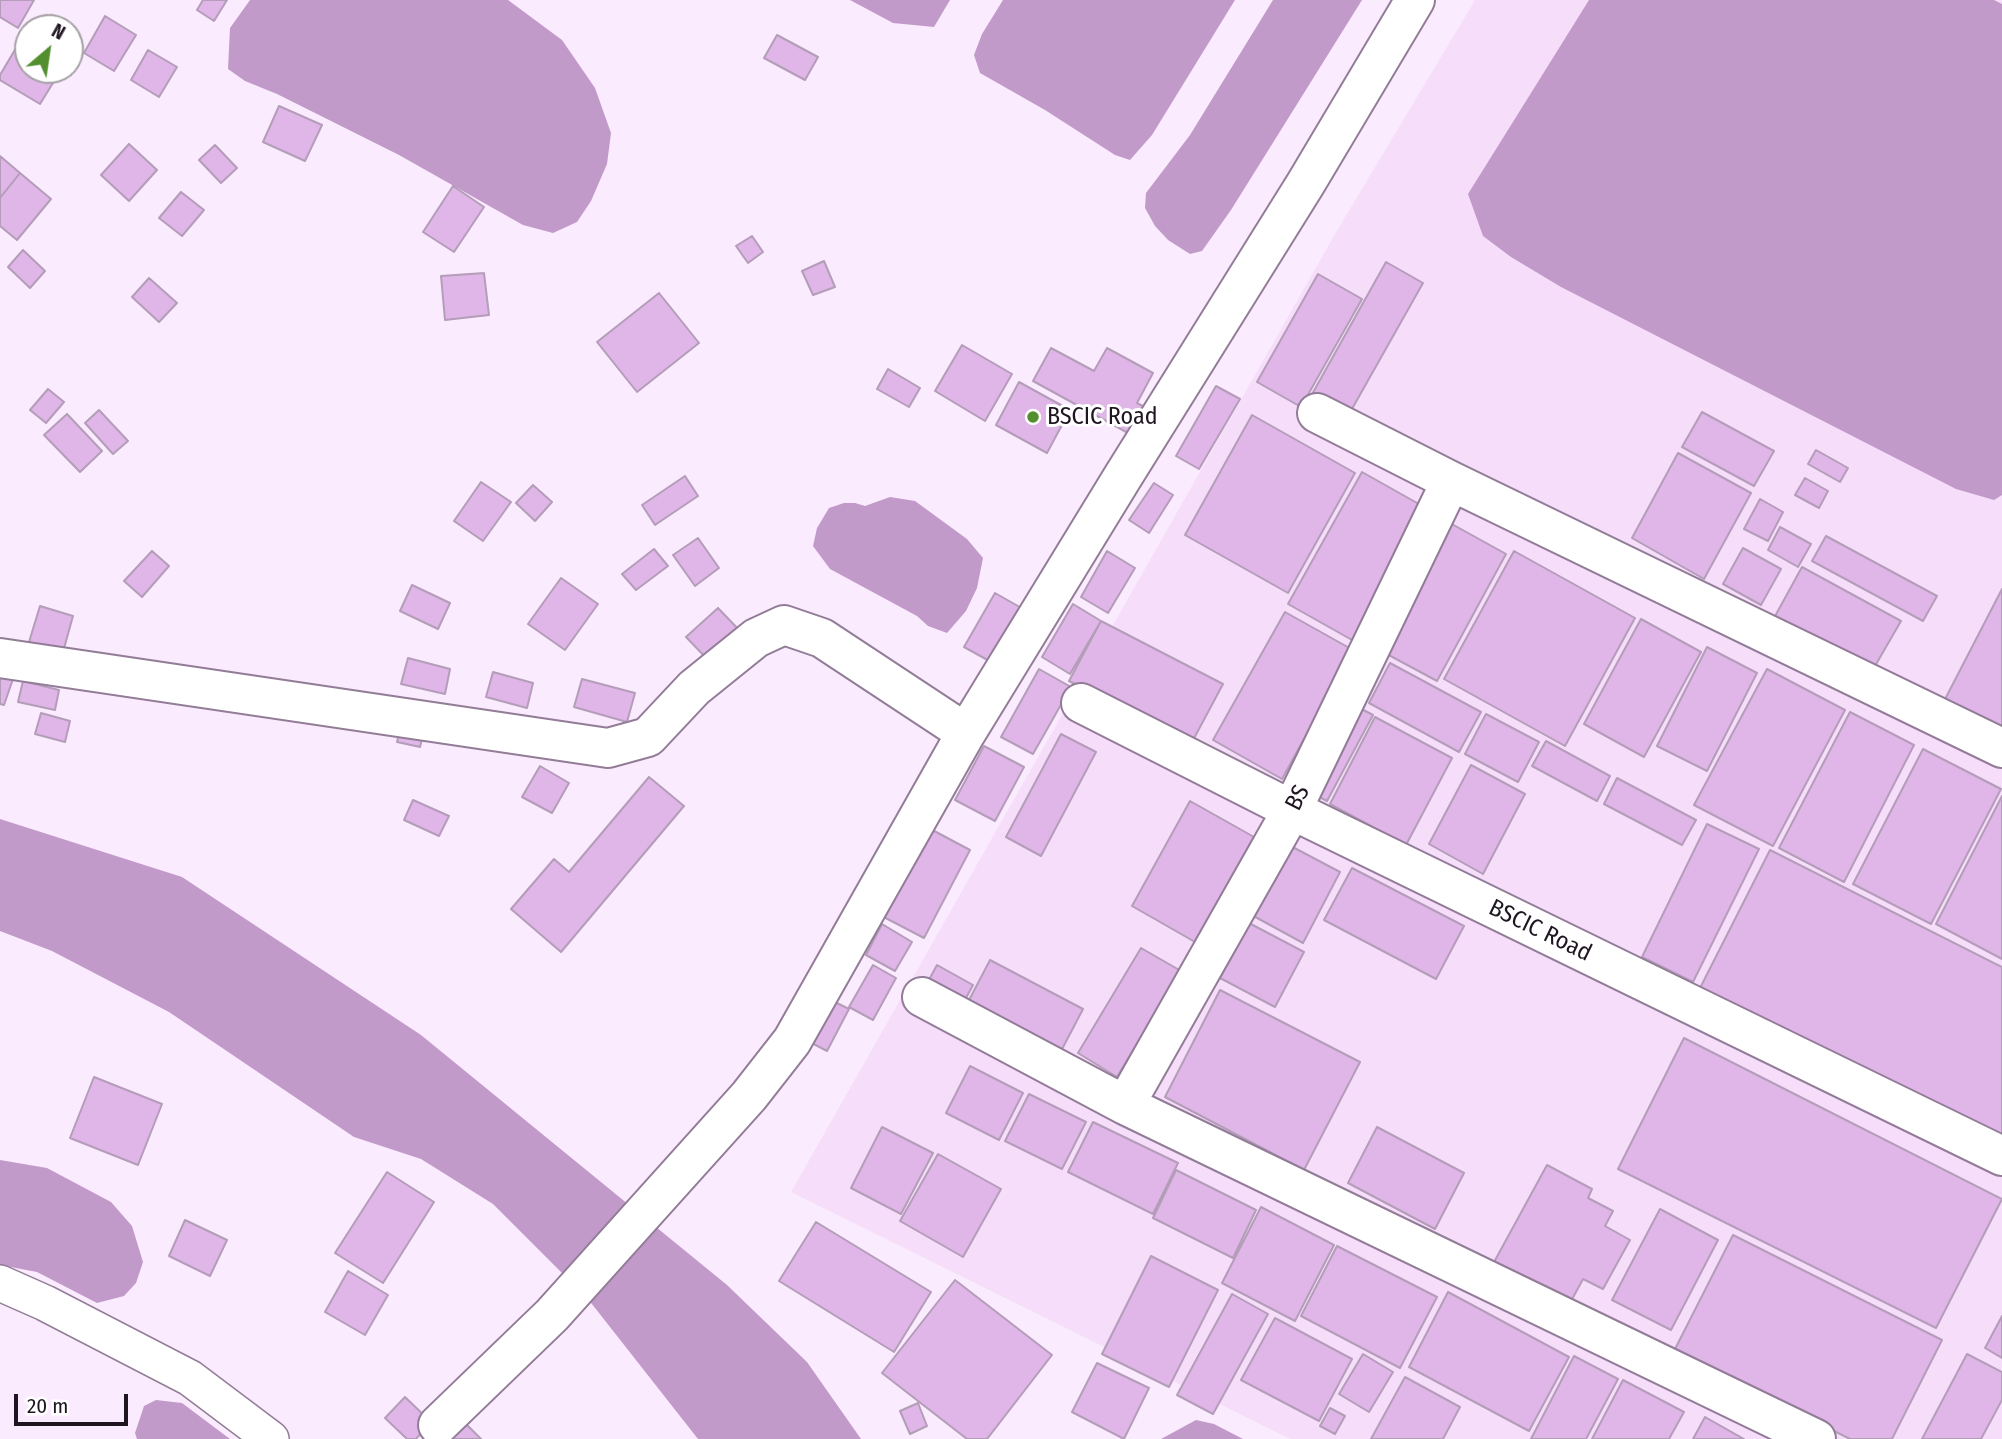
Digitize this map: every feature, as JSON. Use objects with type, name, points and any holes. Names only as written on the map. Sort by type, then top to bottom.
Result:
[{"type":"street","points":[[438,1425],[552,1315],[749,1096],[792,1041],[966,733],[1306,183],[1415,0]]},
{"type":"street","points":[[1318,413],[1451,481],[2002,748]]},
{"type":"street","name":"BS","points":[[1125,1105],[1292,810],[1451,481]]},
{"type":"street","points":[[0,658],[608,748],[648,737],[694,688],[735,654],[756,638],[784,625],[822,638],[966,733]]},
{"type":"street","name":"BSCIC Road","points":[[1081,703],[1292,810],[2002,1156]]},
{"type":"street","points":[[922,997],[1125,1105],[1816,1439]]},
{"type":"street","points":[[0,1283],[45,1303],[190,1378],[271,1439]]},
{"type":"shaded area","points":[[250,0],[508,0],[562,40],[595,88],[611,133],[607,164],[591,201],[577,222],[553,233],[523,225],[399,155],[277,94],[245,81],[228,69],[230,28]]},
{"type":"shaded area","points":[[850,0],[950,0],[934,27],[893,23]]},
{"type":"shaded area","points":[[1003,0],[1235,0],[1152,135],[1130,160],[1115,155],[1045,110],[980,73],[974,55],[982,34]]},
{"type":"shaded area","points":[[1273,0],[1362,0],[1231,210],[1202,251],[1190,254],[1168,240],[1155,226],[1145,208],[1146,193],[1190,135]]},
{"type":"shaded area","points":[[1475,0],[2002,0],[2002,1439],[1290,1439],[791,1192],[1335,234]]},
{"type":"shaded area","points":[[1589,0],[1994,0],[2002,4],[2002,495],[1994,500],[1956,489],[1561,287],[1511,257],[1483,236],[1468,194]]},
{"type":"shaded area","points":[[890,497],[915,501],[967,539],[983,558],[977,588],[966,611],[947,633],[928,626],[917,616],[830,569],[813,546],[817,528],[829,508],[844,503],[865,506]]},
{"type":"shaded area","points":[[0,819],[182,877],[421,1035],[727,1285],[807,1362],[861,1439],[698,1439],[588,1299],[493,1204],[421,1159],[354,1137],[169,1012],[52,951],[0,931]]},
{"type":"shaded area","points":[[0,1160],[47,1168],[111,1202],[132,1226],[143,1262],[136,1283],[124,1296],[97,1303],[37,1272],[0,1265]]},
{"type":"shaded area","points":[[156,1400],[182,1403],[230,1439],[137,1439],[135,1433],[144,1406]]},
{"type":"shaded area","points":[[1196,1420],[1214,1424],[1243,1439],[1161,1439]]},
{"type":"building","points":[[0,0],[34,0],[26,14],[14,14],[14,26],[0,17]]},
{"type":"building","points":[[203,0],[227,0],[214,21],[197,10]]},
{"type":"building","points":[[105,16],[136,35],[114,71],[84,53]]},
{"type":"building","points":[[777,35],[818,57],[805,80],[764,58]]},
{"type":"building","points":[[148,50],[177,67],[159,97],[131,80]]},
{"type":"building","points":[[14,51],[14,84],[52,84],[40,104],[0,80],[0,75]]},
{"type":"building","points":[[279,106],[322,125],[305,161],[263,142]]},
{"type":"building","points":[[129,144],[157,170],[129,201],[101,175]]},
{"type":"building","points":[[215,145],[237,168],[221,183],[199,160]]},
{"type":"building","points":[[0,156],[20,173],[0,198]]},
{"type":"building","points":[[20,173],[51,199],[17,240],[0,226],[0,198]]},
{"type":"building","points":[[453,186],[484,207],[454,252],[423,232]]},
{"type":"building","points":[[181,192],[204,210],[182,236],[159,218]]},
{"type":"building","points":[[752,236],[763,252],[748,263],[736,246]]},
{"type":"building","points":[[23,250],[45,271],[30,288],[8,267]]},
{"type":"building","points":[[824,261],[835,287],[813,295],[802,271]]},
{"type":"building","points":[[1386,262],[1423,283],[1348,416],[1311,396]]},
{"type":"building","points":[[484,273],[489,315],[445,320],[441,276]]},
{"type":"building","points":[[1318,274],[1362,299],[1301,407],[1257,382]]},
{"type":"building","points":[[149,278],[177,303],[159,322],[132,297]]},
{"type":"building","points":[[659,293],[699,343],[637,392],[597,342]]},
{"type":"building","points":[[962,345],[1012,374],[985,421],[935,391]]},
{"type":"building","points":[[1051,348],[1094,371],[1107,348],[1153,373],[1137,403],[1154,412],[1139,439],[1033,381]]},
{"type":"building","points":[[888,369],[920,388],[909,407],[877,389]]},
{"type":"building","name":"BSCIC Road","points":[[1019,382],[1070,410],[1047,453],[996,425]]},
{"type":"building","points":[[1216,386],[1240,399],[1199,469],[1176,456]]},
{"type":"building","points":[[48,389],[64,402],[46,423],[30,410]]},
{"type":"building","points":[[99,410],[128,441],[113,454],[85,423]]},
{"type":"building","points":[[1702,412],[1774,451],[1754,486],[1682,447]]},
{"type":"building","points":[[67,414],[102,451],[80,472],[44,435]]},
{"type":"building","points":[[1252,415],[1355,473],[1288,593],[1185,535]]},
{"type":"building","points":[[1816,450],[1848,468],[1840,482],[1808,464]]},
{"type":"building","points":[[1678,453],[1751,493],[1704,579],[1632,538]]},
{"type":"building","points":[[1362,472],[1426,508],[1352,640],[1288,604]]},
{"type":"building","points":[[685,476],[698,496],[655,525],[642,505]]},
{"type":"building","points":[[1805,478],[1828,491],[1819,508],[1795,495]]},
{"type":"building","points":[[481,482],[511,502],[483,541],[454,521]]},
{"type":"building","points":[[1154,483],[1173,495],[1149,533],[1129,520]]},
{"type":"building","points":[[533,485],[552,502],[535,521],[516,503]]},
{"type":"building","points":[[1760,499],[1783,512],[1768,541],[1744,529]]},
{"type":"building","points":[[1441,518],[1506,554],[1437,681],[1372,646]]},
{"type":"building","points":[[1780,527],[1811,544],[1798,567],[1768,550]]},
{"type":"building","points":[[1826,536],[1937,596],[1923,621],[1812,561]]},
{"type":"building","points":[[698,538],[719,568],[695,586],[673,555]]},
{"type":"building","points":[[1743,548],[1781,569],[1761,605],[1723,584]]},
{"type":"building","points":[[654,549],[668,566],[636,590],[622,574]]},
{"type":"building","points":[[152,551],[169,566],[142,597],[124,581]]},
{"type":"building","points":[[1107,551],[1135,568],[1108,613],[1081,597]]},
{"type":"building","points":[[1514,551],[1635,618],[1565,746],[1444,679]]},
{"type":"building","points":[[1802,567],[1901,621],[1871,673],[1774,618]]},
{"type":"building","points":[[561,578],[598,604],[565,650],[528,624]]},
{"type":"building","points":[[412,585],[450,603],[438,629],[400,611]]},
{"type":"building","points":[[2002,589],[2002,736],[1942,705]]},
{"type":"building","points":[[995,593],[1032,614],[1002,668],[964,647]]},
{"type":"building","points":[[1073,604],[1101,621],[1070,674],[1042,657]]},
{"type":"building","points":[[40,606],[73,616],[63,652],[29,642]]},
{"type":"building","points":[[718,608],[742,633],[710,662],[686,637]]},
{"type":"building","points":[[1285,612],[1353,650],[1282,779],[1213,740]]},
{"type":"building","points":[[1641,619],[1701,652],[1644,757],[1584,724]]},
{"type":"building","points":[[1101,621],[1223,684],[1191,744],[1069,681]]},
{"type":"building","points":[[1707,647],[1757,673],[1707,771],[1657,746]]},
{"type":"building","points":[[408,658],[450,669],[445,694],[401,684]]},
{"type":"building","points":[[1390,663],[1481,712],[1459,752],[1369,703]]},
{"type":"building","points":[[1039,669],[1071,687],[1033,754],[1001,737]]},
{"type":"building","points":[[1767,669],[1845,710],[1773,846],[1694,805]]},
{"type":"building","points":[[0,672],[14,676],[4,705],[0,704]]},
{"type":"building","points":[[493,672],[533,683],[527,708],[486,697]]},
{"type":"building","points":[[582,679],[635,693],[627,722],[574,707]]},
{"type":"building","points":[[23,681],[59,690],[55,710],[18,702]]},
{"type":"building","points":[[1354,705],[1373,715],[1327,801],[1308,791]]},
{"type":"building","points":[[1850,712],[1914,745],[1844,882],[1779,848]]},
{"type":"building","points":[[41,713],[70,721],[65,742],[35,734]]},
{"type":"building","points":[[1486,714],[1539,742],[1518,782],[1465,754]]},
{"type":"building","points":[[1375,717],[1452,758],[1406,845],[1330,804]]},
{"type":"building","points":[[400,729],[423,735],[420,747],[397,742]]},
{"type":"building","points":[[1061,734],[1096,752],[1041,856],[1006,837]]},
{"type":"building","points":[[1546,741],[1610,776],[1597,801],[1532,766]]},
{"type":"building","points":[[984,746],[1024,767],[995,821],[955,800]]},
{"type":"building","points":[[1923,749],[2001,789],[1931,924],[1853,884]]},
{"type":"building","points":[[1471,765],[1525,794],[1483,874],[1429,844]]},
{"type":"building","points":[[540,766],[569,783],[552,813],[522,797]]},
{"type":"building","points":[[649,777],[684,806],[561,952],[511,909],[554,859],[569,872]]},
{"type":"building","points":[[1617,778],[1696,820],[1682,845],[1604,804]]},
{"type":"building","points":[[2002,796],[2002,959],[1936,924]]},
{"type":"building","points":[[413,800],[449,816],[439,836],[404,820]]},
{"type":"building","points":[[1190,801],[1254,837],[1195,942],[1132,906]]},
{"type":"building","points":[[1707,824],[1759,849],[1693,982],[1642,957]]},
{"type":"building","points":[[923,825],[970,850],[924,938],[876,913]]},
{"type":"building","points":[[1285,843],[1340,872],[1303,943],[1248,913]]},
{"type":"building","points":[[1770,850],[2002,967],[2002,1149],[1697,994]]},
{"type":"building","points":[[1352,868],[1464,926],[1436,979],[1324,920]]},
{"type":"building","points":[[1249,923],[1304,952],[1275,1007],[1220,978]]},
{"type":"building","points":[[882,924],[912,942],[895,971],[866,955]]},
{"type":"building","points":[[1141,948],[1181,971],[1117,1077],[1078,1053]]},
{"type":"building","points":[[990,960],[1083,1009],[1059,1055],[966,1006]]},
{"type":"building","points":[[873,965],[896,978],[873,1020],[849,1007]]},
{"type":"building","points":[[937,965],[973,985],[960,1009],[924,989]]},
{"type":"building","points":[[1220,990],[1360,1062],[1304,1170],[1165,1097]]},
{"type":"building","points":[[831,1000],[849,1009],[827,1051],[808,1041]]},
{"type":"building","points":[[1684,1038],[2002,1199],[1936,1328],[1618,1169]]},
{"type":"building","points":[[970,1066],[1023,1093],[999,1140],[946,1113]]},
{"type":"building","points":[[94,1077],[162,1104],[138,1165],[70,1138]]},
{"type":"building","points":[[1029,1094],[1086,1122],[1062,1169],[1005,1141]]},
{"type":"building","points":[[1093,1122],[1178,1163],[1153,1214],[1068,1172]]},
{"type":"building","points":[[882,1127],[933,1153],[901,1214],[851,1188]]},
{"type":"building","points":[[1377,1127],[1464,1173],[1435,1229],[1348,1183]]},
{"type":"building","points":[[938,1154],[1001,1189],[963,1257],[900,1221]]},
{"type":"building","points":[[1547,1165],[1592,1189],[1588,1198],[1613,1211],[1605,1226],[1630,1240],[1603,1289],[1583,1279],[1569,1305],[1493,1264]]},
{"type":"building","points":[[1176,1170],[1256,1210],[1233,1258],[1153,1218]]},
{"type":"building","points":[[387,1172],[434,1202],[383,1283],[335,1253]]},
{"type":"building","points":[[1261,1207],[1334,1245],[1295,1321],[1222,1283]]},
{"type":"building","points":[[1660,1209],[1718,1240],[1671,1330],[1612,1300]]},
{"type":"building","points":[[185,1220],[227,1240],[210,1276],[169,1256]]},
{"type":"building","points":[[816,1222],[931,1292],[894,1352],[779,1281]]},
{"type":"building","points":[[1733,1235],[1942,1340],[1892,1439],[1850,1439],[1674,1351]]},
{"type":"building","points":[[1337,1246],[1437,1297],[1400,1368],[1301,1316]]},
{"type":"building","points":[[1151,1256],[1218,1290],[1169,1387],[1102,1354]]},
{"type":"building","points":[[348,1271],[388,1295],[365,1335],[325,1312]]},
{"type":"building","points":[[955,1280],[1052,1355],[987,1439],[967,1439],[882,1373]]},
{"type":"building","points":[[1448,1292],[1569,1357],[1529,1431],[1409,1367]]},
{"type":"building","points":[[1232,1294],[1268,1314],[1213,1414],[1177,1395]]},
{"type":"building","points":[[2002,1316],[2002,1358],[1985,1348]]},
{"type":"building","points":[[1275,1318],[1352,1359],[1319,1421],[1241,1380]]},
{"type":"building","points":[[1363,1354],[1393,1372],[1369,1412],[1339,1394]]},
{"type":"building","points":[[1967,1354],[2002,1372],[2002,1400],[1981,1439],[1922,1439]]},
{"type":"building","points":[[1574,1356],[1618,1379],[1586,1439],[1531,1439]]},
{"type":"building","points":[[1097,1363],[1149,1388],[1124,1439],[1072,1412]]},
{"type":"building","points":[[1405,1377],[1460,1407],[1443,1439],[1371,1439]]},
{"type":"building","points":[[1623,1380],[1684,1412],[1669,1439],[1592,1439]]},
{"type":"building","points":[[405,1397],[431,1422],[416,1439],[407,1439],[385,1418]]},
{"type":"building","points":[[918,1403],[927,1426],[910,1434],[900,1411]]},
{"type":"building","points":[[1330,1408],[1345,1416],[1335,1434],[1320,1426]]},
{"type":"building","points":[[1705,1417],[1744,1439],[1693,1439]]},
{"type":"building","points":[[464,1422],[481,1439],[446,1439]]},
{"type":"place","name":"BSCIC Road","points":[[1033,417]]}]
